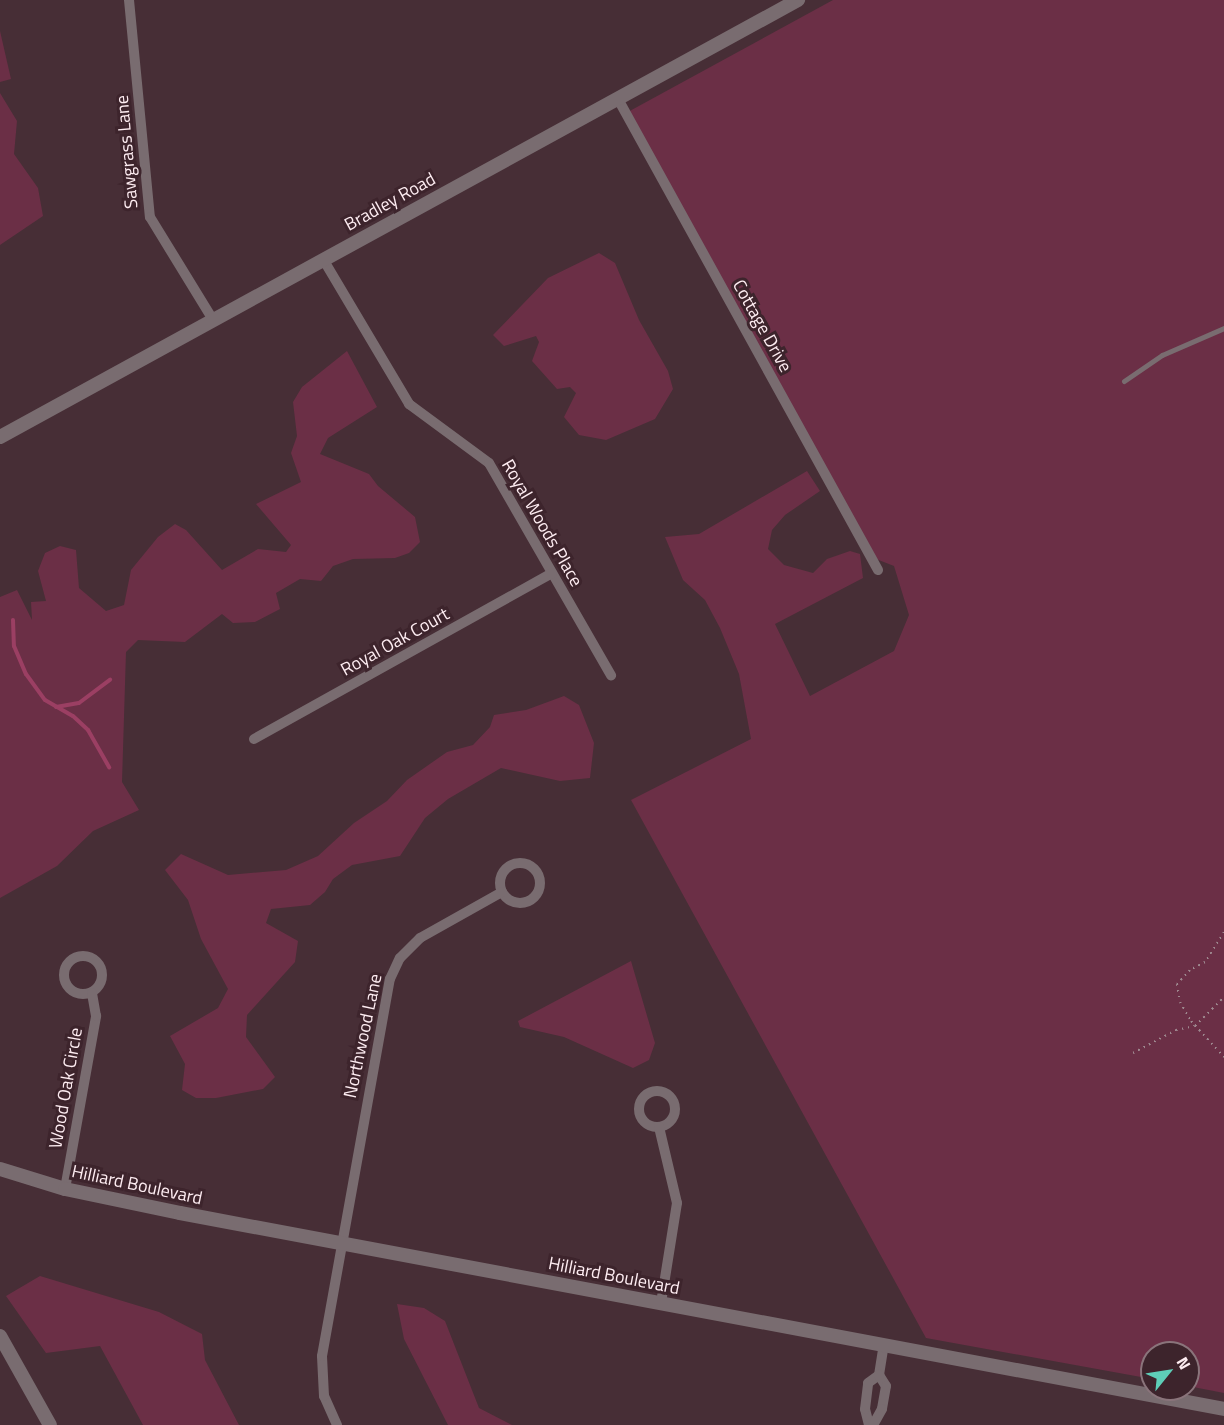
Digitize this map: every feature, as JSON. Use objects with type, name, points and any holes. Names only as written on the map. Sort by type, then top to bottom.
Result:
[{"type":"street","name":"Sawgrass Lane","points":[[129,0],[150,217],[213,320]]},
{"type":"street","name":"Bradley Road","points":[[0,437],[798,0]]},
{"type":"street","name":"Cottage Drive","points":[[618,99],[878,570]]},
{"type":"street","name":"Royal Woods Place","points":[[323,260],[409,404],[489,463],[611,675]]},
{"type":"street","name":"Royal Oak Court","points":[[254,739],[552,573]]},
{"type":"street","name":"Northwood Lane","points":[[337,1425],[324,1396],[321,1365],[340,1243],[385,996],[395,966],[406,950],[428,933],[502,892]]},
{"type":"street","name":"Wood Oak Circle","points":[[65,1189],[96,1016],[92,993]]},
{"type":"street","points":[[659,1127],[676,1203],[661,1303]]},
{"type":"street","name":"Hilliard Boulevard","points":[[0,1169],[65,1189],[340,1243],[1224,1409]]},
{"type":"street","points":[[0,1336],[50,1425]]},
{"type":"street","points":[[871,1425],[885,1394],[886,1386],[879,1375],[884,1345]]},
{"type":"street","points":[[871,1425],[865,1409],[868,1383],[879,1375]]},
{"type":"lane","points":[[1124,381],[1162,355],[1224,328]]},
{"type":"path","points":[[1224,932],[1205,962],[1190,969],[1177,984],[1180,1002],[1195,1026],[1224,1057]]},
{"type":"path","points":[[1133,1053],[1176,1029],[1195,1026],[1224,997]]},
{"type":"shaded area","points":[[833,0],[1224,0],[1224,1393],[1200,1388],[1200,1341],[1140,1341],[1140,1377],[926,1338],[631,800],[751,739],[739,674],[720,628],[705,600],[683,580],[665,537],[699,534],[807,471],[820,491],[785,515],[772,530],[768,549],[784,565],[813,573],[827,559],[850,551],[860,554],[863,578],[775,624],[810,696],[894,651],[909,615],[894,566],[871,557],[626,113]]},
{"type":"shaded area","points":[[0,31],[11,79],[0,82]]},
{"type":"shaded area","points":[[0,93],[17,121],[14,154],[38,188],[43,216],[0,245]]},
{"type":"shaded area","points":[[599,253],[615,263],[639,320],[668,371],[673,389],[655,419],[606,440],[579,435],[564,417],[576,393],[570,387],[557,389],[532,361],[539,342],[536,336],[504,346],[493,335],[548,278]]},
{"type":"shaded area","points":[[347,351],[377,407],[328,438],[320,454],[369,474],[378,486],[415,517],[420,542],[409,553],[395,558],[353,559],[333,566],[321,581],[300,579],[276,593],[280,609],[255,622],[233,623],[222,614],[185,642],[138,640],[126,652],[122,782],[139,810],[93,831],[57,866],[0,898],[0,597],[17,590],[32,620],[31,602],[46,601],[38,571],[45,553],[60,546],[76,550],[79,588],[106,611],[124,605],[131,570],[158,537],[175,524],[186,530],[222,570],[258,549],[286,552],[291,545],[256,504],[301,482],[291,453],[297,436],[293,402],[302,387]]},
{"type":"shaded area","points":[[564,696],[579,705],[594,743],[590,778],[560,781],[501,768],[448,799],[425,818],[400,856],[352,865],[333,879],[325,892],[310,905],[271,909],[266,923],[298,941],[295,962],[247,1015],[246,1037],[275,1077],[263,1089],[216,1098],[196,1098],[182,1090],[185,1064],[170,1036],[218,1008],[228,989],[201,939],[188,900],[165,870],[181,854],[228,875],[286,870],[318,856],[354,823],[387,801],[407,780],[447,752],[473,745],[490,727],[494,715],[526,710]]},
{"type":"shaded area","points":[[631,961],[655,1043],[649,1060],[633,1068],[564,1037],[520,1027],[518,1021]]},
{"type":"shaded area","points":[[40,1276],[159,1312],[202,1334],[205,1360],[239,1425],[143,1425],[100,1346],[46,1353],[6,1296]]},
{"type":"shaded area","points":[[397,1304],[424,1308],[445,1321],[479,1408],[512,1425],[448,1425],[404,1339]]},
{"type":"waterway","points":[[13,620],[14,646],[26,674],[45,700],[73,716],[88,730],[109,767]]},
{"type":"waterway","points":[[56,707],[79,703],[110,680]]}]
